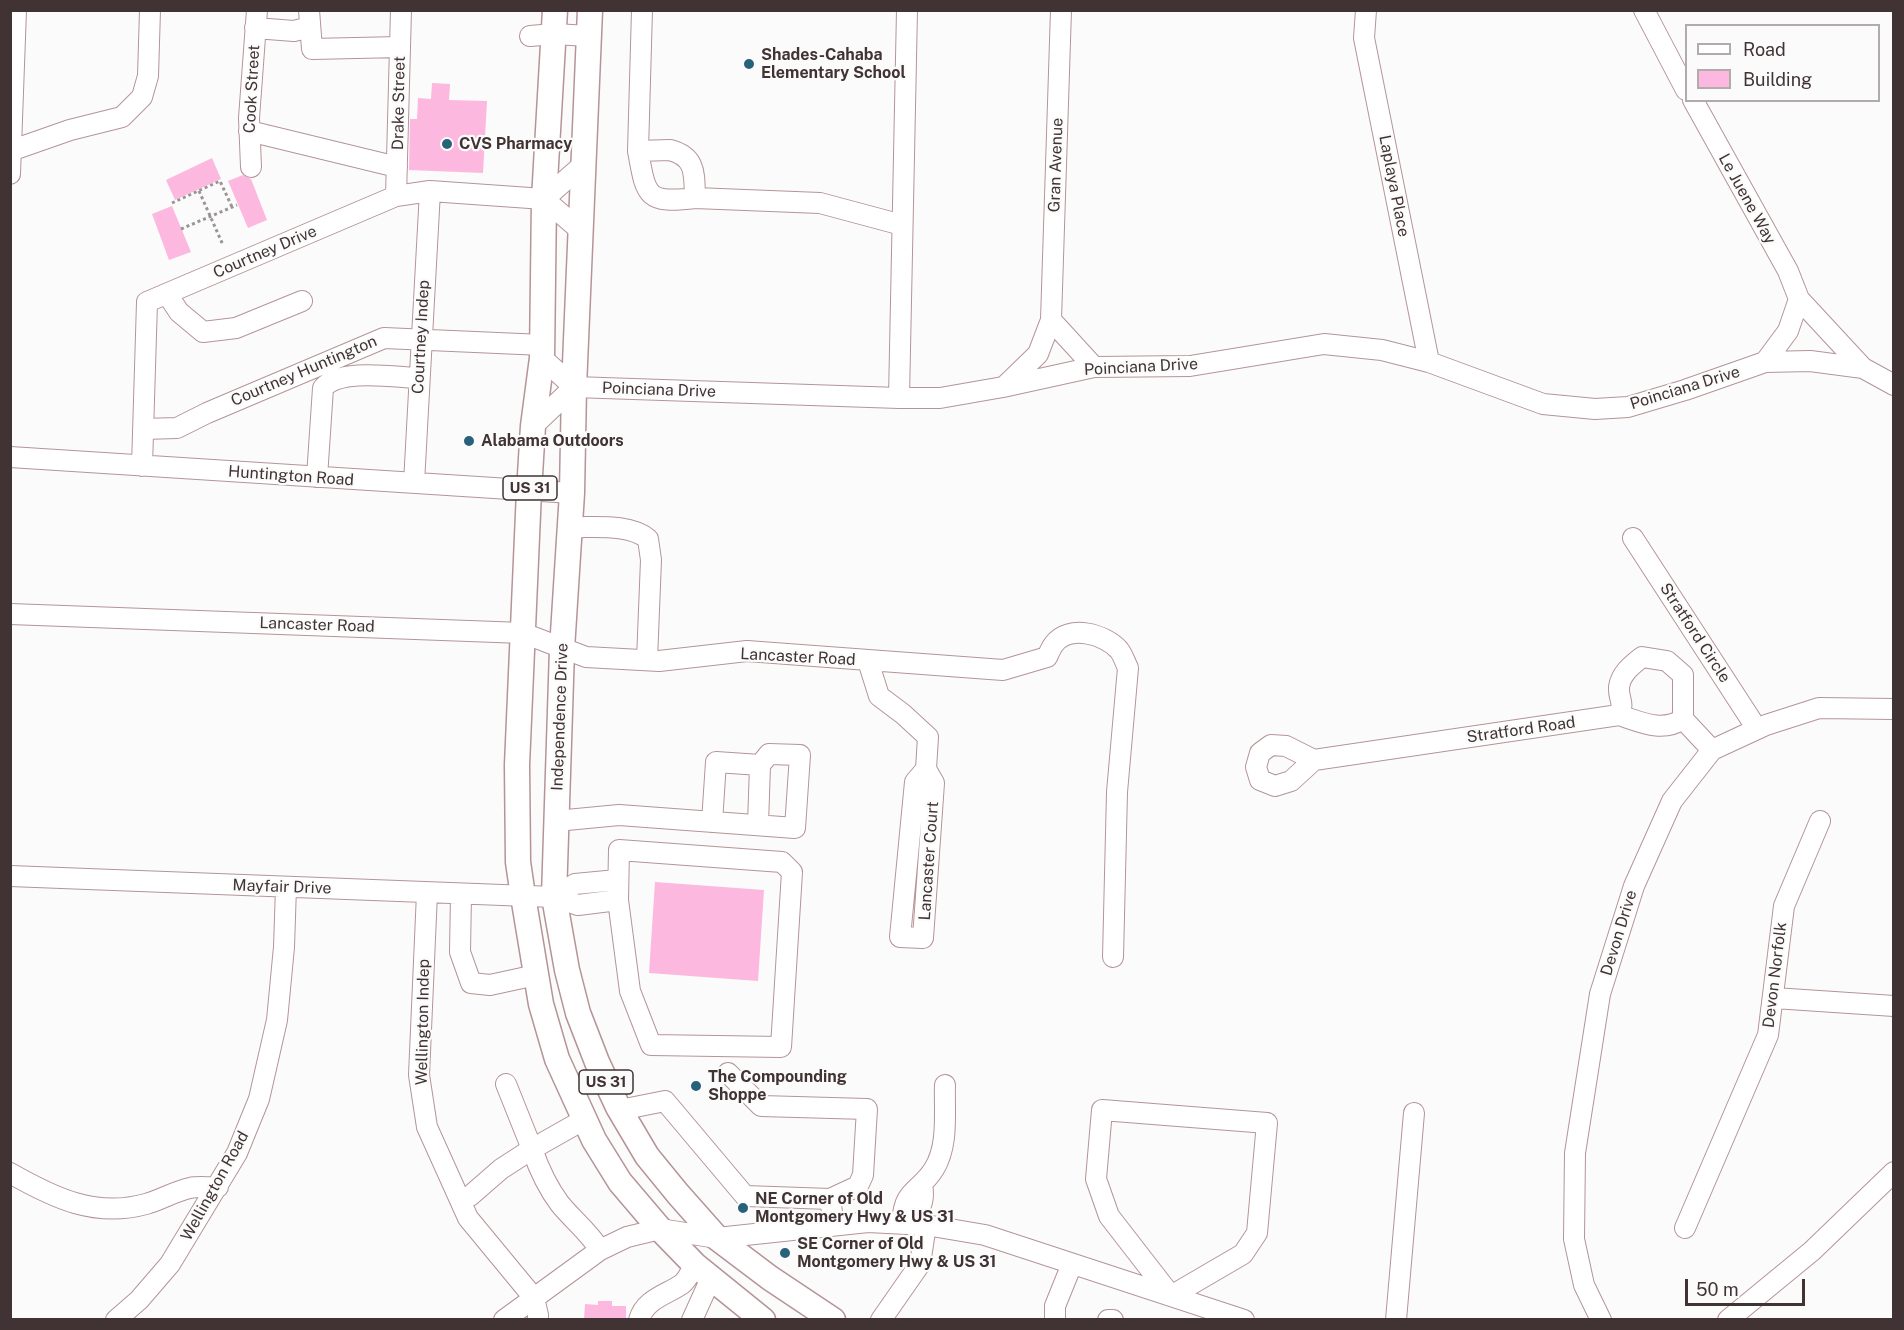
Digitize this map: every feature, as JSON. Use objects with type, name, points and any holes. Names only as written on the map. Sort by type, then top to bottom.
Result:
[{"type":"main road","name":"Independence Drive","points":[[590,10],[574,387],[572,493],[562,649],[554,897],[578,1013],[597,1062],[620,1110],[647,1156],[717,1238],[770,1278],[833,1320]]},
{"type":"main road","name":"US 31","points":[[554,22],[544,199],[542,352],[533,426],[529,491],[517,765],[518,862],[523,896],[541,1004],[557,1059],[594,1140],[620,1182],[660,1229],[754,1317]]},
{"type":"street","points":[[10,174],[15,10]]},
{"type":"street","points":[[11,151],[70,130],[122,117],[142,97],[148,76],[150,10]]},
{"type":"street","name":"Drake Street","points":[[396,196],[401,10]]},
{"type":"street","points":[[642,10],[638,151],[644,184],[654,197],[669,201],[695,198],[820,203],[902,225]]},
{"type":"street","points":[[899,398],[907,10]]},
{"type":"street","name":"Gran Avenue","points":[[1003,387],[1038,354],[1051,320],[1061,10]]},
{"type":"street","name":"Laplaya Place","points":[[1366,10],[1364,38],[1429,362]]},
{"type":"street","points":[[1644,10],[1685,88]]},
{"type":"street","points":[[256,19],[294,32],[309,19]]},
{"type":"street","name":"Cook Street","points":[[251,166],[249,131],[256,19]]},
{"type":"street","points":[[309,19],[312,49],[400,47]]},
{"type":"street","points":[[530,36],[554,22],[589,36]]},
{"type":"street","name":"Le Juene Way","points":[[1693,102],[1788,271],[1799,298]]},
{"type":"street","points":[[249,131],[397,167]]},
{"type":"street","points":[[638,151],[670,150],[686,157],[694,172],[695,198]]},
{"type":"street","points":[[581,231],[544,199],[584,164]]},
{"type":"street","name":"Courtney Drive","points":[[142,466],[147,303],[396,196],[430,191],[544,199]]},
{"type":"street","name":"Courtney Indep","points":[[414,483],[430,191]]},
{"type":"street","points":[[167,294],[179,312],[203,332],[236,328],[302,301]]},
{"type":"street","points":[[1765,362],[1788,331],[1799,298]]},
{"type":"street","name":"Poinciana Drive","points":[[1799,298],[1863,368],[1893,385]]},
{"type":"street","points":[[1051,320],[1094,367]]},
{"type":"street","name":"Courtney Huntington","points":[[143,429],[177,428],[384,338],[542,352]]},
{"type":"street","name":"Poinciana Drive","points":[[574,387],[940,398],[1094,367],[1190,366],[1324,344],[1382,350],[1429,362],[1543,404],[1595,409],[1628,407],[1765,362],[1810,361],[1863,368]]},
{"type":"street","points":[[533,426],[574,387],[542,352]]},
{"type":"street","points":[[317,477],[323,388],[328,382],[344,376],[419,378]]},
{"type":"street","name":"Huntington Road","points":[[10,457],[572,493]]},
{"type":"street","points":[[570,527],[618,529],[645,536],[650,543],[647,660]]},
{"type":"street","name":"Stratford Circle","points":[[1632,538],[1757,729]]},
{"type":"street","name":"Lancaster Road","points":[[10,614],[523,633],[586,657],[660,661],[747,651],[1003,670],[1047,657],[1054,643],[1069,635],[1087,633],[1106,639],[1120,651],[1128,668],[1117,792],[1113,957]]},
{"type":"street","name":"Stratford Circle","points":[[1619,715],[1623,707],[1619,688],[1627,670],[1642,657],[1667,661],[1683,675],[1683,719]]},
{"type":"street","name":"Lancaster Court","points":[[868,661],[879,696],[928,737],[926,769],[934,783],[923,938],[900,937],[915,782],[926,769]]},
{"type":"street","name":"Devon Drive","points":[[1601,1320],[1584,1285],[1574,1239],[1575,1153],[1600,994],[1634,886],[1672,801],[1712,750],[1757,729],[1819,708],[1893,709]]},
{"type":"street","name":"Stratford Road","points":[[1314,760],[1619,715],[1653,726],[1672,726],[1683,719]]},
{"type":"street","points":[[1683,719],[1712,750]]},
{"type":"street","points":[[556,822],[619,815],[795,828],[800,755],[769,754],[760,765],[758,825]]},
{"type":"street","points":[[712,822],[716,762],[760,765]]},
{"type":"street","name":"Devon Norfolk","points":[[1685,1228],[1768,1035],[1784,906],[1820,821]]},
{"type":"street","points":[[908,848],[930,849]]},
{"type":"street","points":[[619,850],[782,862],[792,872],[781,1047],[651,1045],[630,992],[618,890],[619,850]]},
{"type":"street","name":"Mayfair Drive","points":[[10,876],[554,897],[578,905],[618,890]]},
{"type":"street","name":"Wellington Road","points":[[116,1320],[140,1300],[170,1264],[237,1153],[259,1099],[277,1020],[284,947],[286,887]]},
{"type":"street","name":"Wellington Indep","points":[[427,893],[419,1075],[427,1127],[468,1218],[534,1298]]},
{"type":"street","points":[[461,894],[460,952],[471,983],[490,985],[536,975]]},
{"type":"street","points":[[1774,999],[1893,1006]]},
{"type":"street","points":[[620,1110],[665,1101],[745,1196],[830,1199],[858,1186],[863,1175],[867,1109],[761,1106],[728,1073]]},
{"type":"street","points":[[506,1084],[542,1174],[554,1195],[592,1236],[600,1250]]},
{"type":"street","points":[[902,1223],[903,1208],[912,1192],[935,1168],[940,1156],[945,1085]]},
{"type":"street","points":[[1102,1110],[1267,1123],[1257,1233],[1243,1254],[1171,1296],[1109,1216],[1096,1179],[1102,1110]]},
{"type":"street","points":[[1396,1320],[1413,1113]]},
{"type":"street","points":[[459,1198],[470,1196],[501,1169],[585,1119]]},
{"type":"street","points":[[1728,1320],[1812,1251],[1893,1172]]},
{"type":"street","points":[[10,1173],[34,1187],[80,1206],[102,1209],[143,1205],[190,1188],[218,1187]]},
{"type":"street","points":[[830,1199],[834,1225]]},
{"type":"street","points":[[504,1320],[600,1250],[627,1237],[660,1229],[717,1238],[868,1222],[926,1225],[985,1235],[1243,1320]]},
{"type":"street","points":[[881,1320],[920,1264],[926,1225]]},
{"type":"street","points":[[1055,1320],[1055,1306],[1072,1264]]},
{"type":"street","points":[[639,1320],[641,1312],[650,1302],[703,1271]]},
{"type":"street","points":[[692,1320],[703,1271]]},
{"type":"street","points":[[534,1298],[538,1320]]},
{"type":"street","points":[[1108,1320],[1113,1320]]},
{"type":"path","points":[[172,203],[220,181],[232,207]]},
{"type":"path","points":[[199,191],[223,245]]},
{"type":"path","points":[[181,229],[237,205]]},
{"type":"building","name":"CVS Pharmacy","points":[[432,83],[450,84],[449,100],[487,101],[483,173],[409,170],[410,119],[417,119],[418,98],[431,99]]},
{"type":"building","points":[[212,158],[221,179],[175,200],[166,180]]},
{"type":"building","points":[[243,175],[251,179],[267,220],[248,228],[228,181]]},
{"type":"building","points":[[172,206],[191,252],[169,260],[152,214]]},
{"type":"building","points":[[655,882],[764,890],[758,981],[649,973]]},
{"type":"building","points":[[598,1301],[612,1301],[612,1306],[626,1306],[626,1320],[584,1320],[585,1304],[598,1305]]},
{"type":"place","name":"Shades-Cahaba Elementary School","points":[[749,64]]},
{"type":"place","name":"CVS Pharmacy","points":[[447,144]]},
{"type":"place","name":"Alabama Outdoors","points":[[469,441]]},
{"type":"place","name":"The Compounding Shoppe","points":[[696,1086]]},
{"type":"place","name":"NE Corner of Old Montgomery Hwy & US 31","points":[[743,1208]]},
{"type":"place","name":"SE Corner of Old Montgomery Hwy & US 31","points":[[785,1253]]}]
